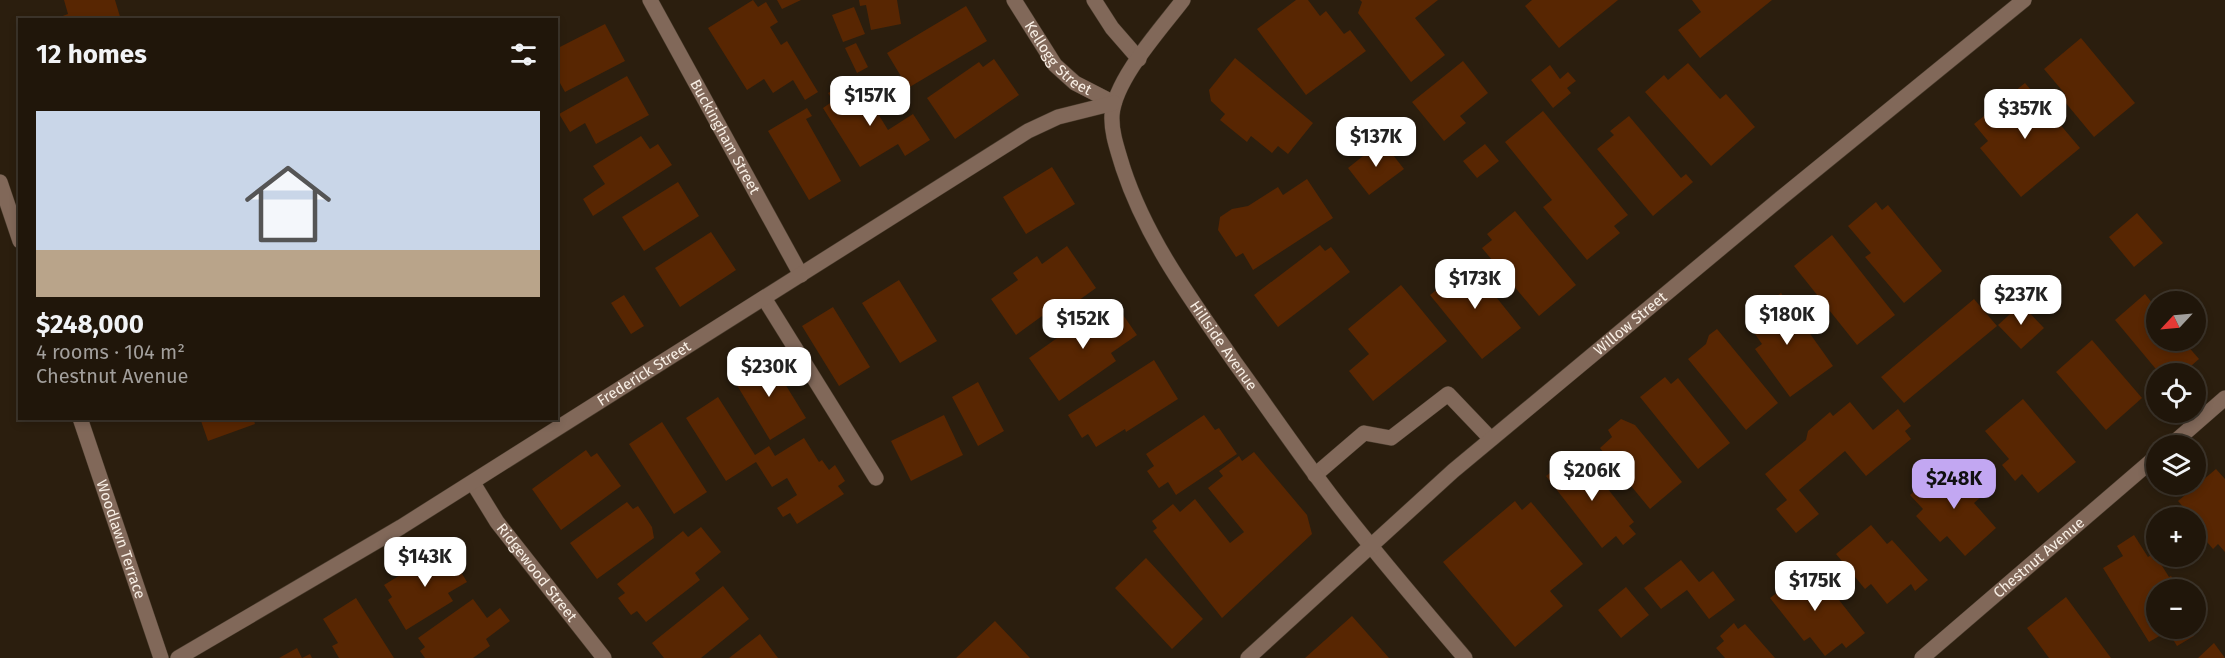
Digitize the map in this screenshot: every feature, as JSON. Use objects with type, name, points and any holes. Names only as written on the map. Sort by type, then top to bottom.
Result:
[{"type":"street","name":"Buckingham Street","points":[[650,0],[801,275]]},
{"type":"street","name":"Kellogg Street","points":[[1014,0],[1055,65],[1076,83],[1114,103]]},
{"type":"street","points":[[1094,0],[1112,28],[1139,59]]},
{"type":"street","name":"Hillside Avenue","points":[[1183,0],[1126,78],[1114,103],[1113,128],[1120,157],[1136,200],[1159,248],[1187,294],[1315,475],[1370,545],[1465,658]]},
{"type":"street","name":"Willow Street","points":[[1248,658],[1370,545],[1491,439],[2024,0]]},
{"type":"street","name":"Frederick Street","points":[[178,658],[473,483],[1028,131],[1058,117],[1114,103]]},
{"type":"street","points":[[0,182],[18,235]]},
{"type":"street","points":[[764,298],[876,478]]},
{"type":"street","points":[[1315,475],[1364,433],[1391,438],[1449,394],[1491,439]]},
{"type":"street","points":[[2183,435],[2225,398]]},
{"type":"street","name":"Woodlawn Terrace","points":[[81,420],[161,658]]},
{"type":"street","name":"Chestnut Avenue","points":[[1922,658],[2146,465]]},
{"type":"street","name":"Ridgewood Street","points":[[473,483],[497,522],[604,658]]},
{"type":"building","points":[[64,0],[115,0],[120,18],[57,18],[68,14]]},
{"type":"building","points":[[753,0],[758,7],[766,2],[778,22],[770,27],[781,45],[787,41],[818,92],[805,100],[793,80],[773,93],[764,79],[747,90],[708,28]]},
{"type":"building","points":[[777,0],[801,0],[782,9]]},
{"type":"building","points":[[859,0],[897,0],[901,24],[871,30],[866,5],[860,6]]},
{"type":"building","points":[[1296,0],[1308,0],[1320,16],[1326,11],[1344,34],[1350,30],[1366,51],[1306,95],[1257,29]]},
{"type":"building","points":[[1360,0],[1438,0],[1415,18],[1445,55],[1411,82],[1358,13],[1362,2]]},
{"type":"building","points":[[1532,0],[1618,0],[1559,48],[1525,6]]},
{"type":"building","points":[[1692,0],[1772,0],[1700,58],[1678,30],[1701,12]]},
{"type":"building","points":[[966,6],[987,41],[908,88],[887,53]]},
{"type":"building","points":[[854,7],[865,34],[843,42],[832,15]]},
{"type":"building","points":[[605,24],[625,61],[565,92],[558,80],[558,48]]},
{"type":"building","points":[[2081,38],[2135,103],[2094,137],[2065,102],[2065,94],[2044,69]]},
{"type":"building","points":[[856,43],[868,67],[857,73],[845,48]]},
{"type":"building","points":[[1235,58],[1313,123],[1288,154],[1278,146],[1272,153],[1251,136],[1247,142],[1220,120],[1225,114],[1211,101],[1209,90]]},
{"type":"building","points":[[994,59],[1019,95],[955,139],[927,98],[979,62],[983,67]]},
{"type":"building","points":[[1463,61],[1488,93],[1460,116],[1466,123],[1444,141],[1412,102]]},
{"type":"building","points":[[1688,63],[1720,99],[1726,94],[1755,127],[1711,166],[1645,92],[1664,75],[1668,80]]},
{"type":"building","points":[[1550,65],[1560,79],[1568,72],[1576,81],[1567,88],[1571,93],[1553,108],[1531,80]]},
{"type":"building","points":[[627,76],[649,115],[596,144],[585,123],[570,132],[559,114]]},
{"type":"building","points":[[846,83],[852,92],[861,86],[888,130],[913,114],[930,140],[905,156],[898,144],[860,167],[823,108],[833,101],[828,93]]},
{"type":"building","points":[[2025,83],[2080,148],[2021,197],[1980,148],[1988,141],[1974,124]]},
{"type":"building","points":[[807,108],[812,116],[806,119],[841,181],[809,200],[768,131]]},
{"type":"building","points":[[1543,111],[1628,215],[1614,226],[1620,233],[1587,260],[1543,207],[1552,200],[1505,142]]},
{"type":"building","points":[[1629,116],[1681,178],[1686,174],[1693,182],[1653,216],[1597,149],[1614,135],[1610,131]]},
{"type":"building","points":[[641,136],[650,149],[658,144],[672,165],[593,216],[583,199],[605,184],[593,166]]},
{"type":"building","points":[[1382,141],[1404,169],[1369,195],[1348,168]]},
{"type":"building","points":[[1485,144],[1499,161],[1477,178],[1463,161]]},
{"type":"building","points":[[1052,167],[1075,204],[1026,234],[1003,197]]},
{"type":"building","points":[[1307,179],[1333,218],[1253,270],[1243,253],[1236,257],[1218,230],[1220,217],[1232,209],[1248,206],[1278,187],[1283,195]]},
{"type":"building","points":[[678,182],[699,216],[644,251],[622,217]]},
{"type":"building","points":[[1876,202],[1882,210],[1888,205],[1942,271],[1904,303],[1865,257],[1871,253],[1848,226]]},
{"type":"building","points":[[1515,211],[1576,285],[1539,316],[1482,248],[1492,240],[1487,234]]},
{"type":"building","points":[[2137,213],[2163,243],[2134,267],[2109,237]]},
{"type":"building","points":[[711,232],[736,270],[680,307],[655,268]]},
{"type":"building","points":[[1832,235],[1895,315],[1857,345],[1794,266]]},
{"type":"building","points":[[1320,245],[1325,251],[1331,247],[1350,272],[1278,327],[1254,295]]},
{"type":"building","points":[[1067,246],[1096,288],[1047,323],[1042,316],[1016,335],[991,299],[1018,280],[1013,273],[1037,256],[1042,264]]},
{"type":"building","points":[[1468,262],[1521,328],[1482,359],[1430,295],[1444,284],[1438,277],[1450,267],[1455,273]]},
{"type":"building","points":[[899,280],[937,341],[900,363],[862,303]]},
{"type":"building","points":[[1401,285],[1447,341],[1373,401],[1349,371],[1369,354],[1348,329]]},
{"type":"building","points":[[1781,293],[1833,366],[1790,397],[1755,349],[1762,344],[1745,320]]},
{"type":"building","points":[[2145,294],[2146,351],[2192,351],[2199,359],[2194,363],[2151,363],[2115,320]]},
{"type":"building","points":[[624,295],[644,326],[631,334],[611,303]]},
{"type":"building","points":[[1112,299],[1137,335],[1111,353],[1116,361],[1059,401],[1029,358]]},
{"type":"building","points":[[1974,299],[1997,326],[1904,403],[1881,377]]},
{"type":"building","points":[[2021,304],[2044,328],[2021,349],[1998,325]]},
{"type":"building","points":[[833,307],[870,367],[839,386],[802,326]]},
{"type":"building","points":[[1717,329],[1778,403],[1746,430],[1688,359],[1706,344],[1709,335]]},
{"type":"building","points":[[2092,340],[2142,398],[2106,430],[2056,372]]},
{"type":"building","points":[[761,359],[774,366],[806,418],[770,440],[732,377]]},
{"type":"building","points":[[1154,360],[1178,399],[1126,432],[1125,429],[1096,447],[1088,434],[1082,438],[1068,415]]},
{"type":"building","points":[[1665,377],[1671,384],[1678,378],[1730,443],[1698,469],[1640,397]]},
{"type":"building","points":[[978,382],[1004,431],[978,446],[952,397]]},
{"type":"building","points":[[718,397],[755,455],[769,446],[775,456],[804,438],[819,462],[822,460],[829,470],[835,465],[845,481],[838,486],[844,494],[797,524],[790,513],[783,517],[777,508],[797,495],[787,478],[772,487],[756,462],[726,481],[686,418]]},
{"type":"building","points":[[2023,399],[2076,462],[2038,493],[2022,474],[2015,481],[2002,465],[2009,459],[1985,431]]},
{"type":"building","points":[[1850,402],[1873,430],[1898,409],[1911,426],[1905,431],[1911,439],[1866,476],[1845,451],[1799,490],[1819,514],[1796,533],[1776,509],[1787,500],[1765,474],[1806,440],[1808,431],[1830,412],[1833,416]]},
{"type":"building","points":[[944,415],[963,455],[911,481],[891,441]]},
{"type":"building","points":[[1204,415],[1215,430],[1219,428],[1237,454],[1176,495],[1168,482],[1159,488],[1147,471],[1154,466],[1146,454]]},
{"type":"building","points":[[1621,419],[1635,425],[1682,482],[1650,509],[1600,448],[1612,437],[1608,430]]},
{"type":"building","points":[[201,420],[254,420],[255,424],[208,441]]},
{"type":"building","points":[[662,422],[707,492],[674,514],[629,444]]},
{"type":"building","points":[[586,450],[591,457],[597,453],[621,486],[561,530],[532,489]]},
{"type":"building","points":[[1254,452],[1307,515],[1312,534],[1222,618],[1153,531],[1157,528],[1152,521],[1173,504],[1180,512],[1195,499],[1230,543],[1244,532],[1208,488],[1223,476],[1219,471],[1239,456],[1242,461]]},
{"type":"building","points":[[1568,459],[1585,460],[1634,522],[1629,526],[1636,534],[1623,545],[1616,536],[1602,548],[1546,476]]},
{"type":"building","points":[[1941,467],[1958,485],[1973,471],[1990,489],[1974,503],[1996,528],[1965,556],[1947,536],[1940,542],[1916,516],[1923,509],[1910,495]]},
{"type":"building","points":[[2216,469],[2225,479],[2225,552],[2218,544],[2213,549],[2206,541],[2206,507],[2183,507],[2178,501],[2185,495],[2206,495],[2206,477]]},
{"type":"building","points":[[1515,501],[1522,510],[1531,502],[1583,564],[1550,591],[1563,606],[1515,647],[1443,562]]},
{"type":"building","points":[[627,502],[633,509],[638,506],[652,527],[654,538],[597,579],[570,543]]},
{"type":"building","points":[[1871,525],[1887,544],[1892,540],[1928,580],[1915,591],[1911,584],[1887,604],[1871,584],[1865,589],[1836,554]]},
{"type":"building","points":[[701,527],[721,552],[695,573],[700,580],[646,622],[637,611],[631,615],[618,598],[625,593],[617,584],[683,531],[688,537]]},
{"type":"building","points":[[2134,535],[2146,554],[2146,567],[2163,567],[2173,579],[2146,579],[2146,637],[2103,568],[2123,556],[2117,546]]},
{"type":"building","points":[[446,547],[467,582],[448,593],[453,601],[406,630],[388,600],[392,597],[384,585]]},
{"type":"building","points":[[1146,558],[1203,619],[1172,649],[1115,588]]},
{"type":"building","points":[[1681,560],[1699,582],[1713,571],[1735,600],[1709,619],[1687,590],[1661,609],[1644,588]]},
{"type":"building","points":[[1800,563],[1822,591],[1828,586],[1865,633],[1846,648],[1842,643],[1825,656],[1810,637],[1804,641],[1770,598],[1782,589],[1777,582]]},
{"type":"building","points":[[723,586],[749,619],[701,658],[664,658],[652,643]]},
{"type":"building","points":[[1626,587],[1649,615],[1621,638],[1598,610]]},
{"type":"building","points":[[2066,597],[2111,658],[2049,658],[2027,628]]},
{"type":"building","points":[[356,598],[394,658],[339,658],[332,646],[338,643],[323,619]]},
{"type":"building","points":[[473,599],[487,618],[500,608],[510,621],[486,639],[490,646],[473,658],[425,658],[420,651],[425,647],[418,638]]},
{"type":"building","points":[[1352,616],[1389,658],[1305,658]]},
{"type":"building","points":[[995,621],[1030,658],[956,658]]},
{"type":"building","points":[[1734,623],[1738,629],[1745,624],[1775,658],[1725,658],[1716,648],[1724,641],[1720,636]]},
{"type":"building","points":[[760,634],[778,658],[729,658]]},
{"type":"building","points":[[2173,639],[2189,639],[2177,646]]},
{"type":"building","points":[[2214,643],[2225,658],[2198,658]]},
{"type":"building","points":[[297,648],[302,658],[279,658]]}]
